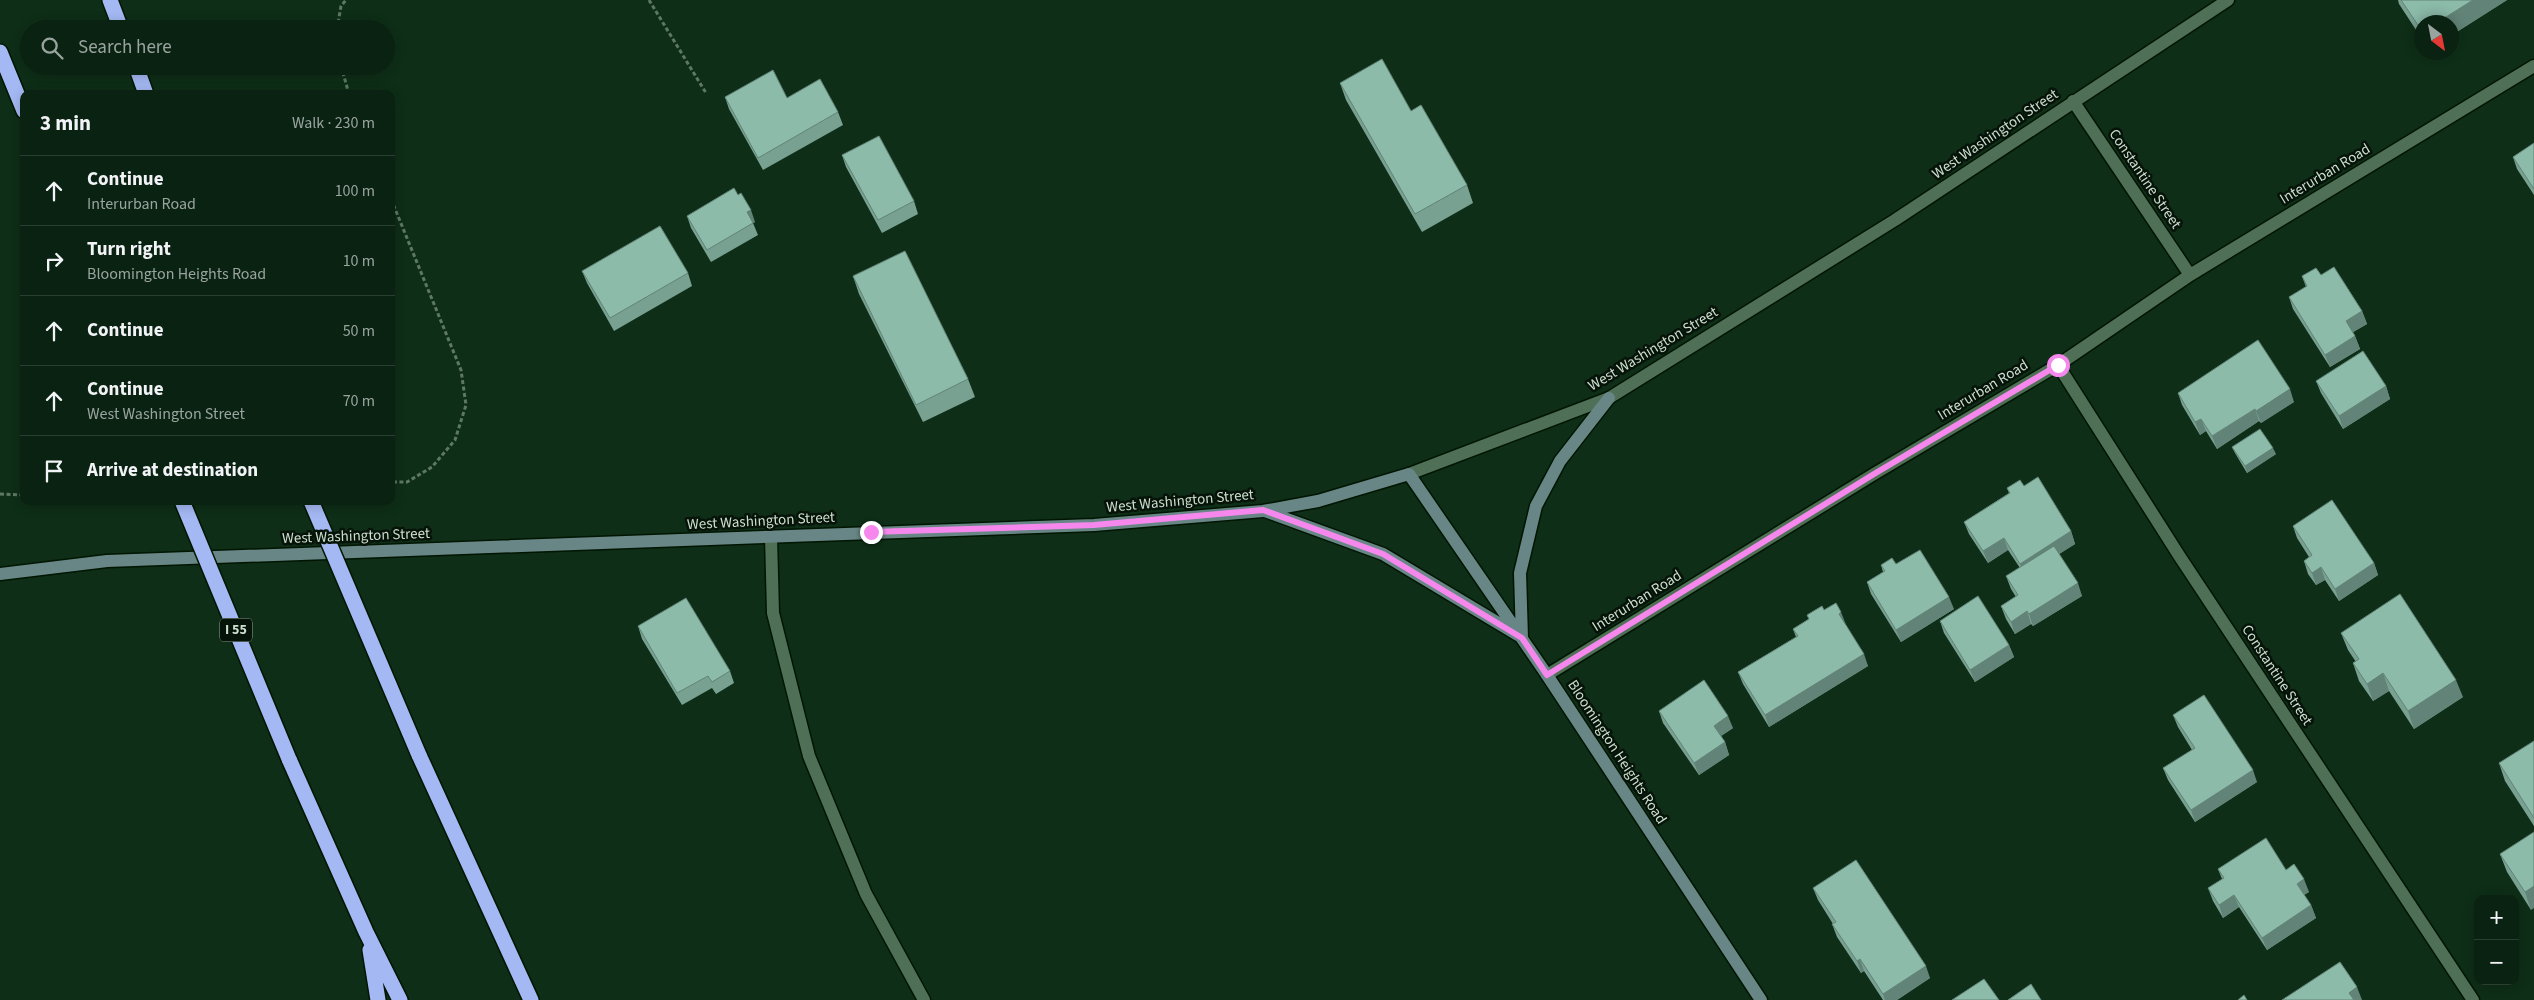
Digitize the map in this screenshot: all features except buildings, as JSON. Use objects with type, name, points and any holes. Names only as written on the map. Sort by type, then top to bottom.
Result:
[{"type":"highway","points":[[110,0],[118,20]]},
{"type":"highway","points":[[0,52],[20,100]]},
{"type":"highway","points":[[139,75],[145,90]]},
{"type":"highway","name":"I 55","points":[[184,505],[289,759],[366,932],[400,1000]]},
{"type":"highway","points":[[313,505],[419,755],[531,1000]]},
{"type":"highway","points":[[366,932],[378,1000]]},
{"type":"main road","points":[[1522,638],[1520,573],[1536,506],[1560,461],[1608,398]]},
{"type":"main road","name":"Bloomington Heights Road","points":[[1409,474],[1547,675],[1761,1000]]},
{"type":"main road","name":"West Washington Street","points":[[0,574],[107,561],[1094,525],[1263,510],[1318,502],[1409,474]]},
{"type":"main road","points":[[1263,510],[1383,554],[1522,638]]},
{"type":"street","name":"West Washington Street","points":[[1409,474],[1608,398],[1895,220],[2228,0]]},
{"type":"street","name":"Interurban Road","points":[[1547,675],[1865,479],[2058,365],[2190,275],[2534,66]]},
{"type":"street","name":"Constantine Street","points":[[2073,101],[2190,275]]},
{"type":"street","name":"Constantine Street","points":[[2058,365],[2180,557],[2472,1000]]},
{"type":"street","points":[[771,537],[773,613],[809,756],[866,894],[924,1000]]},
{"type":"path","points":[[339,20],[341,6],[346,0]]},
{"type":"path","points":[[648,0],[706,93]]},
{"type":"path","points":[[343,75],[348,90]]},
{"type":"path","points":[[395,209],[461,370],[466,405],[455,440],[432,467],[407,482],[395,482]]},
{"type":"path","points":[[0,494],[20,495]]},
{"type":"route","points":[[871,532],[1094,525],[1263,510],[1383,554],[1522,638],[1547,675],[1874,474],[2058,365]]}]
